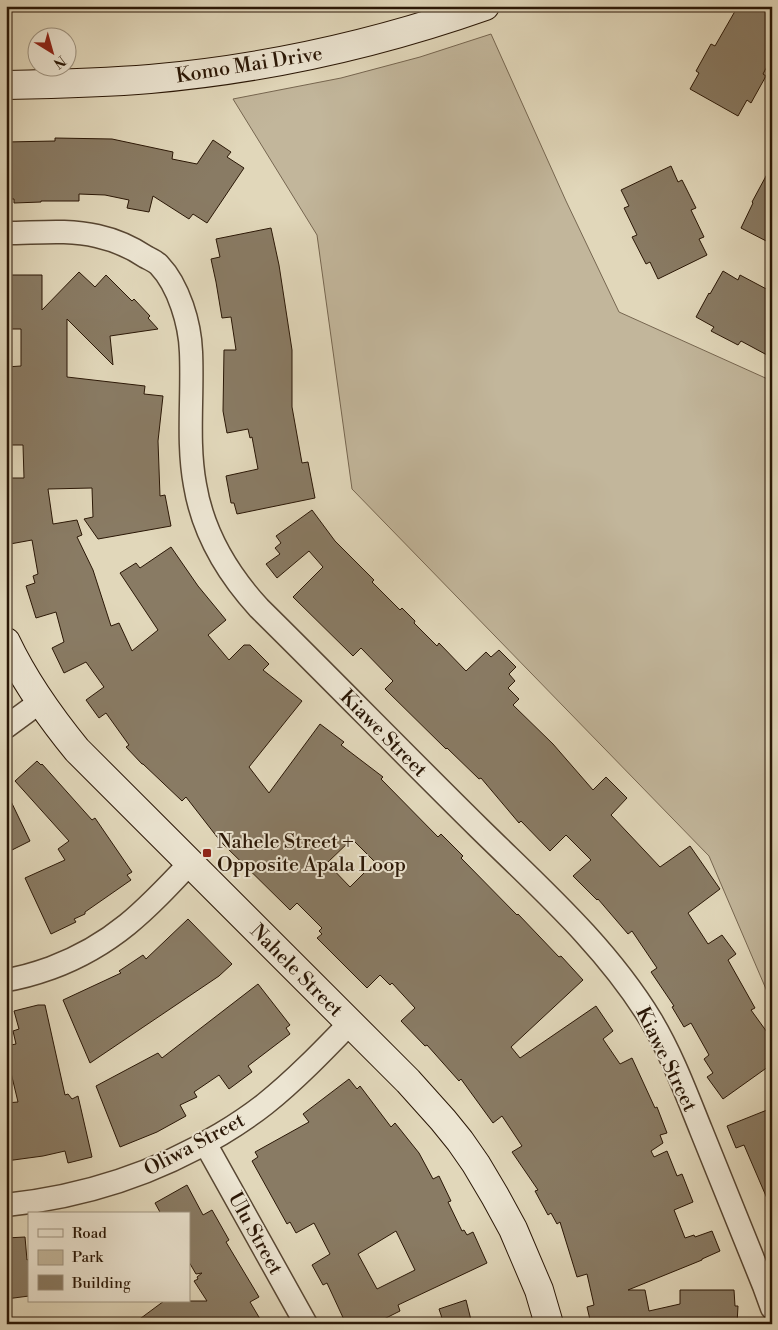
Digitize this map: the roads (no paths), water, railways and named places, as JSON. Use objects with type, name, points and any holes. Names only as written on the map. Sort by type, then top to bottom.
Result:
[{"type":"street","name":"Komo Mai Drive","points":[[6,85],[140,80],[242,68],[300,58],[362,43],[420,28],[485,6]]},
{"type":"street","name":"Kiawe Street","points":[[6,233],[74,233],[97,236],[117,242],[134,249],[158,264],[172,283],[188,326],[191,351],[192,472],[204,519],[217,551],[259,608],[571,918],[608,960],[633,993],[665,1047],[772,1308]]},
{"type":"street","name":"Nahele Street","points":[[6,642],[40,702],[77,750],[350,1023],[425,1100],[460,1141],[476,1164],[513,1229],[539,1290],[549,1324]]},
{"type":"street","points":[[6,727],[40,702]]},
{"type":"street","points":[[6,980],[39,972],[68,962],[91,951],[117,934],[136,918],[190,864]]},
{"type":"street","name":"Oliwa Street","points":[[6,1205],[64,1197],[100,1187],[134,1176],[205,1144],[264,1105],[294,1079],[350,1023]]},
{"type":"street","name":"Ulu Street","points":[[205,1144],[306,1324]]},
{"type":"place","name":"Nahele Street + Opposite Apala Loop","points":[[207,853]]}]
